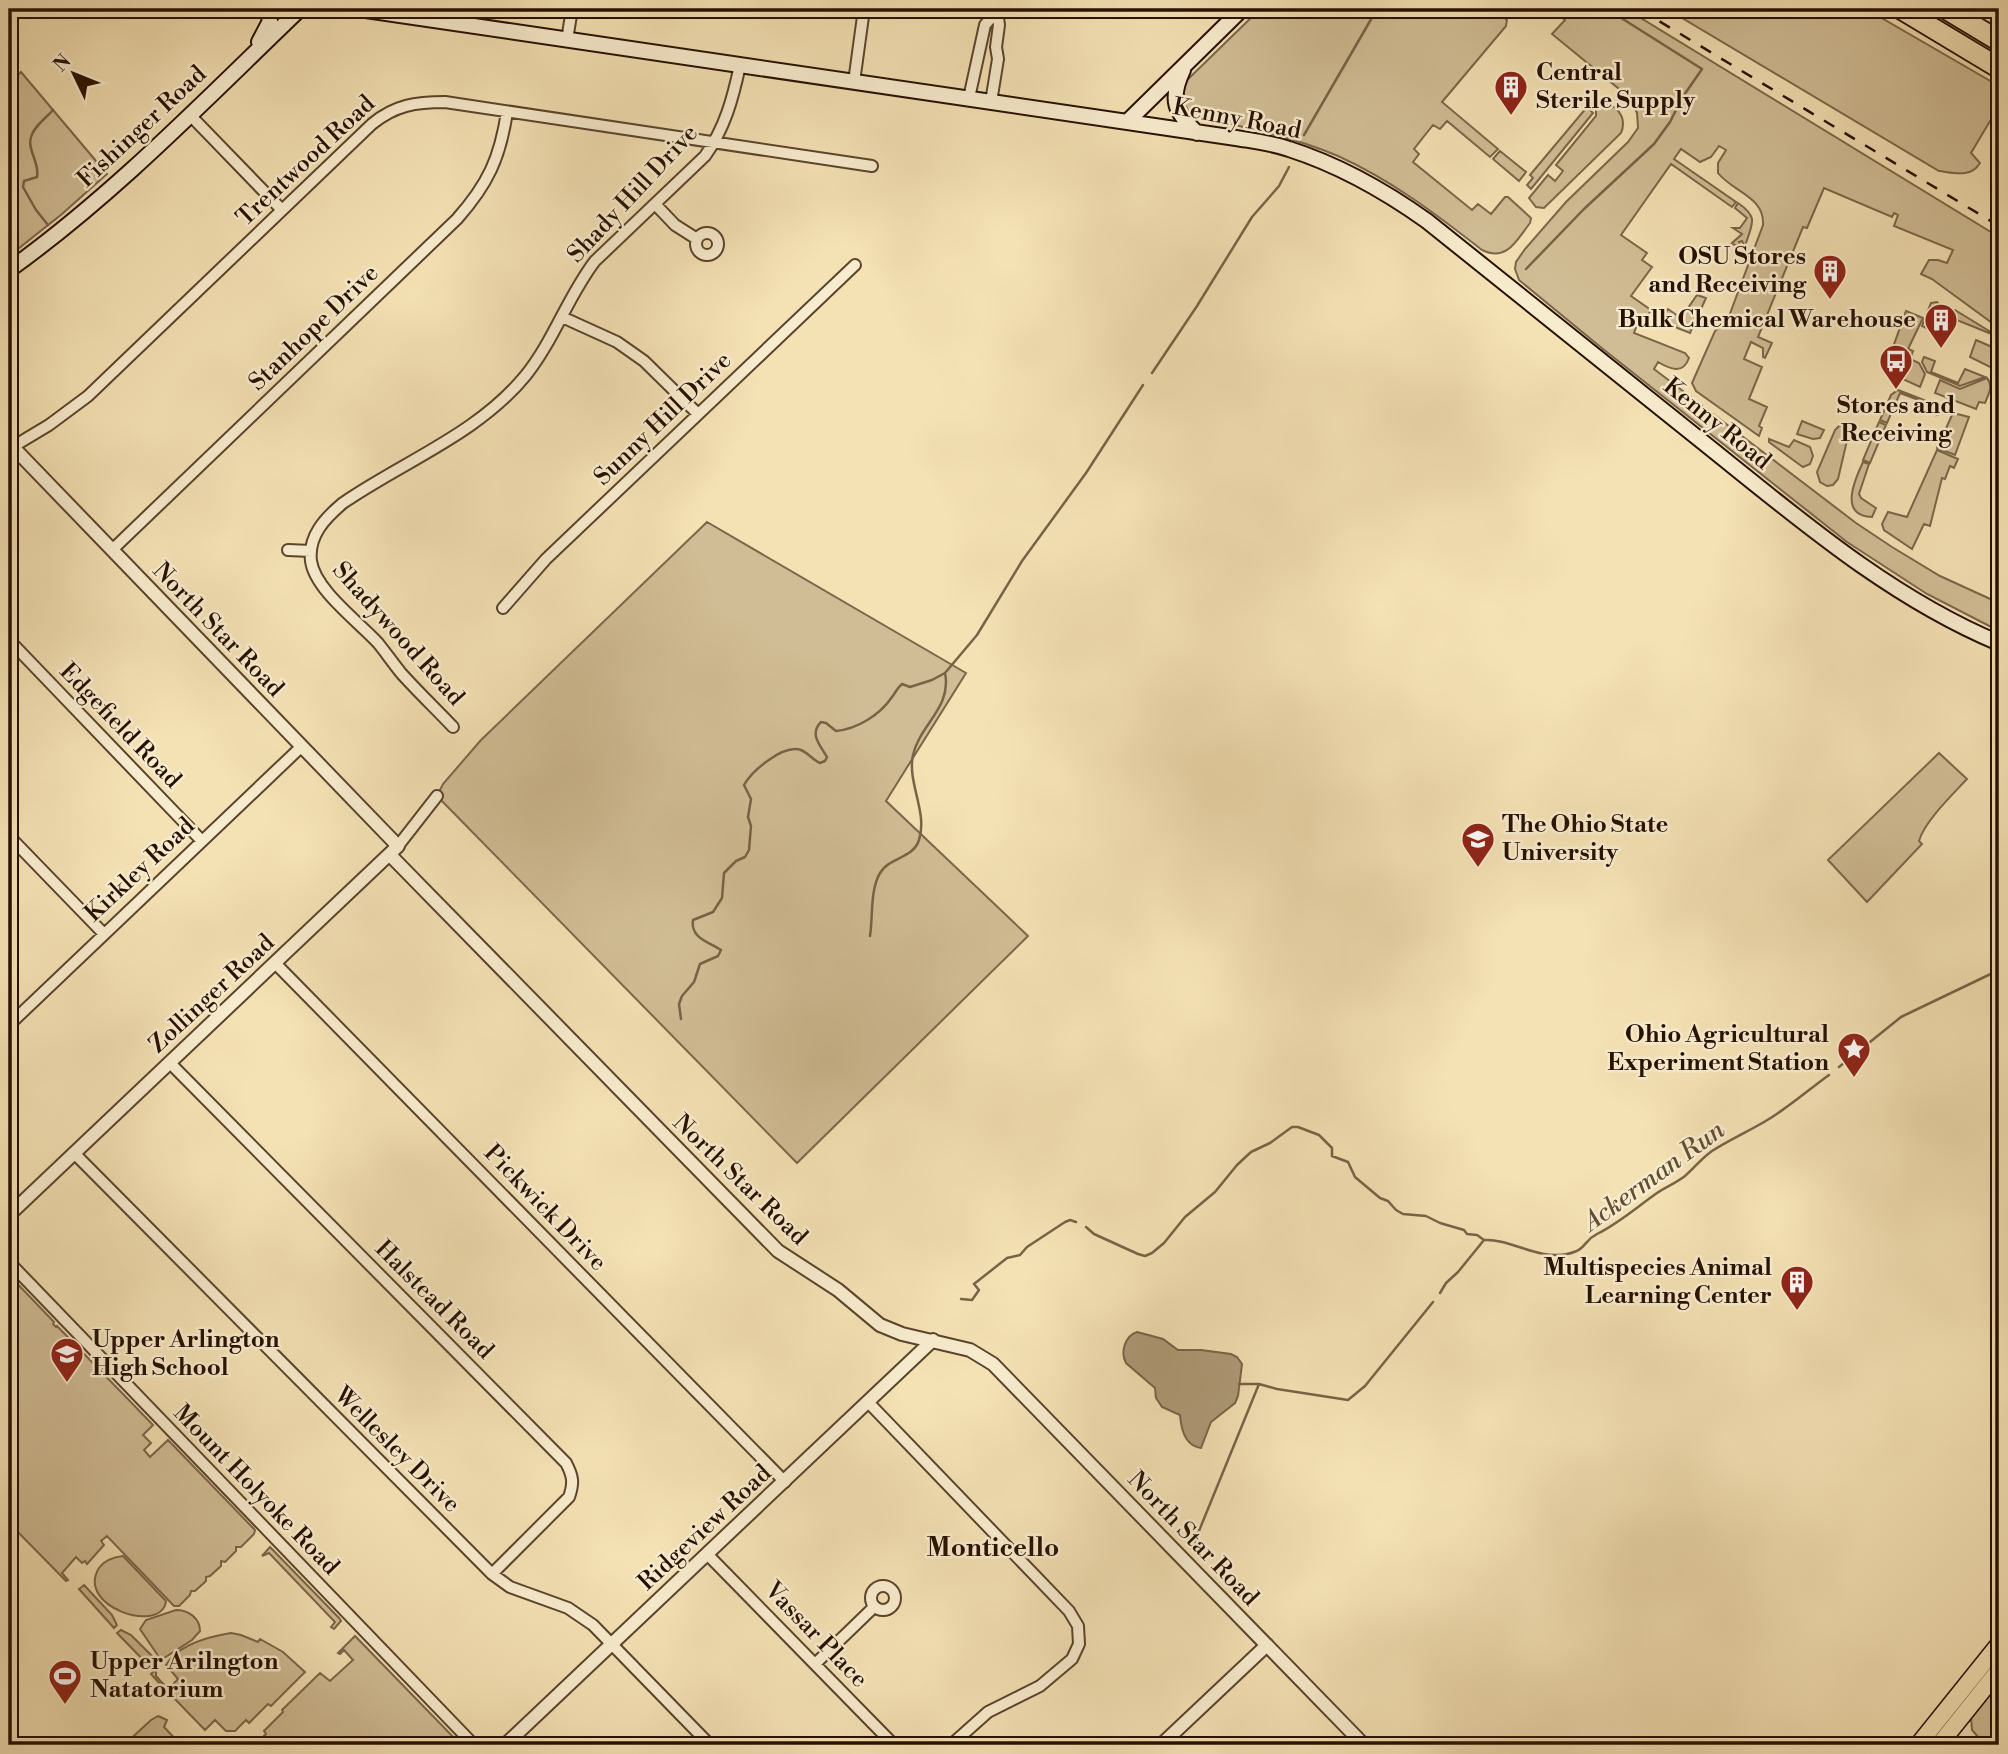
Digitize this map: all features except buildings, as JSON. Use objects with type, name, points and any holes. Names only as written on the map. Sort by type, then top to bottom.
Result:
[{"type":"highway","points":[[1892,9],[1944,34]]},
{"type":"highway","points":[[1900,9],[1999,68]]},
{"type":"highway","points":[[1950,11],[1999,41]]},
{"type":"main road","points":[[250,57],[268,28],[270,16],[267,9]]},
{"type":"main road","name":"Fishinger Road","points":[[9,270],[75,219],[190,115],[300,9]]},
{"type":"main road","name":"Kenny Road","points":[[359,9],[969,98],[1288,148],[1338,168],[1404,204],[1853,559],[1919,603],[1999,643]]},
{"type":"main road","points":[[1126,122],[1242,9]]},
{"type":"main road","points":[[1188,61],[1179,78],[1175,102],[1181,115],[1197,133]]},
{"type":"main road","points":[[1918,1745],[1999,1644]]},
{"type":"main road","points":[[1939,1745],[1999,1670]]},
{"type":"street","points":[[567,40],[572,9]]},
{"type":"street","points":[[854,82],[864,9]]},
{"type":"street","points":[[969,98],[985,25],[998,10]]},
{"type":"street","points":[[991,102],[998,59],[998,10]]},
{"type":"street","name":"Shady Hill Drive","points":[[318,529],[330,514],[357,494],[481,419],[525,376],[550,341],[580,281],[595,261],[705,156],[715,142],[732,105],[740,65]]},
{"type":"street","name":"Trentwood Road","points":[[10,446],[49,425],[88,396],[372,124],[395,108],[422,102],[445,102],[872,166]]},
{"type":"street","name":"Stanhope Drive","points":[[112,550],[457,219],[489,177],[507,112]]},
{"type":"street","points":[[190,115],[282,210]]},
{"type":"street","points":[[655,204],[676,225],[697,239]]},
{"type":"street","name":"Sunny Hill Drive","points":[[503,608],[546,559],[855,265]]},
{"type":"street","points":[[562,317],[617,342],[644,360],[698,415]]},
{"type":"street","name":"North Star Road","points":[[10,446],[301,747],[394,850],[778,1251],[838,1290],[880,1325],[902,1334],[970,1350],[1001,1372],[1364,1745]]},
{"type":"street","name":"Shadywood Road","points":[[318,529],[311,551],[315,574],[453,727]]},
{"type":"street","points":[[288,550],[311,551]]},
{"type":"street","name":"Edgefield Road","points":[[9,640],[202,841]]},
{"type":"street","name":"Kirkley Road","points":[[9,1025],[301,747]]},
{"type":"street","name":"Zollinger Road","points":[[9,1215],[394,850],[437,796]]},
{"type":"street","points":[[9,836],[104,934]]},
{"type":"street","name":"Pickwick Drive","points":[[275,963],[785,1482]]},
{"type":"street","name":"Halstead Road","points":[[170,1063],[566,1463],[572,1474],[573,1486],[569,1497],[492,1574]]},
{"type":"street","name":"Wellesley Drive","points":[[74,1153],[492,1574],[510,1587],[580,1615],[710,1745]]},
{"type":"street","name":"Mount Holyoke Road","points":[[9,1262],[474,1745]]},
{"type":"street","name":"Ridgeview Road","points":[[505,1745],[933,1340]]},
{"type":"street","points":[[868,1402],[1069,1611],[1078,1626],[1079,1644],[1072,1660],[1040,1686],[988,1712],[951,1745]]},
{"type":"street","name":"Vassar Place","points":[[708,1555],[894,1745]]},
{"type":"street","points":[[815,1664],[874,1607]]},
{"type":"street","points":[[1161,1745],[1267,1645]]},
{"type":"shaded area","points":[[1260,9],[1494,9],[1507,20],[1506,26],[1442,102],[1498,149],[1490,157],[1447,121],[1440,129],[1433,125],[1414,149],[1419,154],[1413,162],[1472,210],[1478,204],[1491,214],[1505,197],[1508,197],[1531,218],[1515,243],[1498,253],[1482,250],[1395,187],[1358,165],[1284,137],[1188,113],[1181,104],[1181,86]]},
{"type":"shaded area","points":[[1551,9],[1626,9],[1999,237],[1999,328],[1932,279],[1921,274],[1929,260],[1947,263],[1953,250],[1894,226],[1898,215],[1894,213],[1892,217],[1824,188],[1807,228],[1803,227],[1758,337],[1772,343],[1765,358],[1763,348],[1751,342],[1744,359],[1762,367],[1749,399],[1767,407],[1759,426],[1762,428],[1759,436],[1696,391],[1692,383],[1715,331],[1728,319],[1763,225],[1759,208],[1754,201],[1718,173],[1718,163],[1726,150],[1719,146],[1711,157],[1700,162],[1681,149],[1674,159],[1736,202],[1732,207],[1671,164],[1621,235],[1647,253],[1642,260],[1652,267],[1631,296],[1651,310],[1640,325],[1637,325],[1634,333],[1685,353],[1689,358],[1680,369],[1658,362],[1654,369],[1856,523],[1940,576],[1999,603],[1999,631],[1927,594],[1847,542],[1519,280],[1515,269],[1516,262],[1525,249],[1566,202],[1628,142],[1638,128],[1637,113],[1630,98],[1552,34],[1565,20]]},
{"type":"shaded area","points":[[1667,9],[1866,9],[1999,86],[1999,117],[1993,116],[1971,153],[1980,163],[1976,168],[1967,173],[1939,171]]},
{"type":"shaded area","points":[[21,72],[107,174],[9,256],[9,84]]},
{"type":"shaded area","points":[[1598,101],[1610,104],[1618,111],[1623,121],[1621,133],[1544,208],[1536,207],[1529,198],[1548,175],[1555,181],[1563,171],[1556,165],[1596,116],[1596,109],[1590,104]]},
{"type":"shaded area","points":[[1587,107],[1593,113],[1531,189],[1527,185],[1533,178],[1530,175]]},
{"type":"shaded area","points":[[1500,151],[1526,172],[1519,181],[1493,159]]},
{"type":"shaded area","points":[[1738,203],[1749,212],[1752,220],[1746,243],[1744,245],[1742,241],[1739,242],[1740,246],[1731,244],[1742,234],[1733,228],[1740,228],[1747,218],[1735,208]]},
{"type":"shaded area","points":[[1697,295],[1706,298],[1690,333],[1652,318],[1659,309],[1665,313],[1668,309],[1681,318]]},
{"type":"shaded area","points":[[1937,302],[1941,307],[1935,321],[1930,319],[1926,328],[1922,326],[1931,303]]},
{"type":"shaded area","points":[[1955,310],[1999,337],[1952,318],[1948,327],[1944,325],[1950,312]]},
{"type":"shaded area","points":[[1906,311],[1923,318],[1908,349],[1913,351],[1910,359],[1919,363],[1925,374],[1920,387],[1894,375],[1888,361]]},
{"type":"shaded area","points":[[1976,340],[1999,350],[1999,365],[1992,368],[1970,357]]},
{"type":"shaded area","points":[[1924,357],[1935,361],[1931,372],[1958,383],[1965,369],[1985,377],[1960,386],[1927,372],[1922,362]]},
{"type":"shaded area","points":[[1987,378],[1990,384],[1989,394],[1985,403],[1979,402],[1976,409],[1935,393],[1940,380],[1960,389]]},
{"type":"shaded area","points":[[1898,390],[1942,407],[1944,413],[1937,415],[1940,408],[1900,393],[1887,423],[1880,420],[1891,395]]},
{"type":"shaded area","points":[[1953,413],[1969,417],[1955,455],[1937,448]]},
{"type":"shaded area","points":[[1802,421],[1824,430],[1820,438],[1813,439],[1797,434]]},
{"type":"shaded area","points":[[1879,422],[1886,425],[1870,463],[1863,460]]},
{"type":"shaded area","points":[[1839,426],[1845,426],[1849,432],[1838,479],[1833,485],[1827,486],[1820,482],[1817,472]]},
{"type":"shaded area","points":[[1769,439],[1789,447],[1794,440],[1810,447],[1813,456],[1810,464],[1803,467],[1769,442]]},
{"type":"shaded area","points":[[1937,450],[1958,459],[1954,468],[1950,466],[1945,479],[1942,478],[1930,526],[1924,524],[1912,549],[1884,530],[1882,524],[1888,512],[1907,517]]},
{"type":"shaded area","points":[[1863,462],[1869,464],[1859,494],[1876,508],[1872,517],[1862,515],[1852,504],[1853,487]]},
{"type":"shaded area","points":[[707,522],[966,673],[886,801],[1028,936],[797,1163],[437,796],[443,784],[481,740]]},
{"type":"shaded area","points":[[1939,753],[1967,779],[1927,825],[1919,841],[1922,844],[1867,902],[1828,860]]},
{"type":"shaded area","points":[[9,1275],[53,1324],[153,1425],[143,1435],[151,1443],[144,1450],[150,1457],[168,1440],[255,1530],[241,1547],[236,1547],[236,1551],[225,1562],[221,1561],[221,1566],[206,1577],[206,1581],[195,1591],[191,1591],[179,1606],[174,1606],[107,1536],[101,1541],[104,1545],[87,1564],[76,1557],[62,1573],[68,1580],[66,1581],[9,1523]]},
{"type":"shaded area","points":[[1137,1332],[1163,1339],[1178,1350],[1231,1354],[1242,1364],[1235,1403],[1211,1422],[1201,1448],[1188,1440],[1180,1415],[1162,1407],[1156,1398],[1155,1388],[1126,1363],[1123,1354],[1125,1345],[1129,1337]]},
{"type":"shaded area","points":[[270,1547],[339,1618],[341,1621],[334,1629],[331,1627],[335,1622],[269,1553],[262,1556]]},
{"type":"shaded area","points":[[123,1556],[166,1601],[161,1611],[150,1616],[122,1612],[109,1605],[99,1594],[95,1582],[99,1568],[110,1559]]},
{"type":"shaded area","points":[[84,1585],[112,1615],[117,1625],[114,1628],[79,1589]]},
{"type":"shaded area","points":[[176,1610],[193,1616],[200,1631],[192,1640],[161,1660],[140,1629],[146,1620]]},
{"type":"shaded area","points":[[121,1630],[131,1635],[156,1660],[156,1676],[165,1686],[157,1694],[161,1685],[151,1674],[154,1671],[117,1633]]},
{"type":"shaded area","points":[[231,1633],[258,1642],[260,1639],[283,1652],[305,1672],[271,1706],[268,1704],[249,1723],[246,1720],[235,1731],[226,1731],[215,1720],[205,1730],[167,1691],[178,1679],[166,1665],[185,1647]]},
{"type":"shaded area","points":[[355,1636],[461,1745],[254,1745],[266,1734],[264,1731],[282,1710],[320,1673],[330,1681],[353,1660],[344,1650],[338,1653]]},
{"type":"shaded area","points":[[1999,1680],[1999,1745],[1985,1745],[1972,1730],[1971,1717]]},
{"type":"shaded area","points":[[158,1716],[167,1720],[164,1727],[181,1745],[124,1745],[151,1720]]},
{"type":"waterway","points":[[1304,135],[1377,9]]},
{"type":"waterway","points":[[1526,269],[1584,209],[1654,144],[1702,69],[1607,9]]},
{"type":"waterway","points":[[48,225],[23,187],[24,181],[37,177],[30,142],[33,133],[53,110]]},
{"type":"waterway","points":[[1152,373],[1252,217],[1279,186],[1289,167]]},
{"type":"waterway","points":[[681,1019],[679,1004],[694,982],[700,964],[718,956],[721,950],[697,935],[693,920],[713,912],[722,898],[724,873],[736,861],[745,857],[749,850],[751,826],[748,817],[751,799],[744,785],[748,779],[769,760],[794,749],[801,750],[820,763],[825,761],[827,757],[816,735],[821,722],[836,731],[852,727],[881,710],[902,684],[910,687],[945,673],[977,635],[1022,561],[1086,473],[1143,385]]},
{"type":"waterway","points":[[870,936],[873,895],[880,873],[889,864],[912,851],[919,840],[921,819],[913,776],[913,755],[944,696],[945,673]]},
{"type":"waterway","name":"Ackerman Run","points":[[1839,1067],[1901,1017],[1999,970]]},
{"type":"waterway","name":"Ackerman Run","points":[[1086,1227],[1094,1234],[1138,1254],[1145,1256],[1152,1253],[1185,1217],[1215,1192],[1251,1152],[1270,1143],[1292,1127],[1298,1127],[1319,1135],[1332,1148],[1332,1156],[1348,1162],[1355,1177],[1403,1214],[1426,1216],[1484,1240],[1503,1242],[1545,1254],[1567,1254],[1582,1248],[1593,1237],[1682,1178],[1712,1151],[1773,1117],[1829,1075]]},
{"type":"waterway","name":"Ackerman Run","points":[[961,1299],[972,1300],[979,1290],[974,1284],[1007,1258],[1020,1255],[1027,1247],[1065,1222],[1076,1222]]},
{"type":"waterway","name":"Ackerman Run","points":[[1440,1293],[1484,1240]]},
{"type":"waterway","name":"Ackerman Run","points":[[1192,1548],[1259,1384],[1348,1400],[1365,1386],[1433,1302]]},
{"type":"waterway","name":"Ackerman Run","points":[[1239,1384],[1259,1384]]},
{"type":"railway","points":[[1639,9],[1999,226]]},
{"type":"place","name":"Central Sterile Supply","points":[[1511,117]]},
{"type":"place","name":"OSU Stores and Receiving","points":[[1830,301]]},
{"type":"place","name":"Bulk Chemical Warehouse","points":[[1941,350]]},
{"type":"place","name":"Stores and Receiving","points":[[1896,391]]},
{"type":"place","name":"The Ohio State University","points":[[1478,869]]},
{"type":"place","name":"Ohio Agricultural Experiment Station","points":[[1854,1079]]},
{"type":"place","name":"Multispecies Animal Learning Center","points":[[1797,1312]]},
{"type":"place","name":"Upper Arlington High School","points":[[67,1384]]},
{"type":"place","name":"Upper Arilngton Natatorium","points":[[65,1706]]},
{"type":"district","name":"Monticello","points":[[993,1548]]}]
